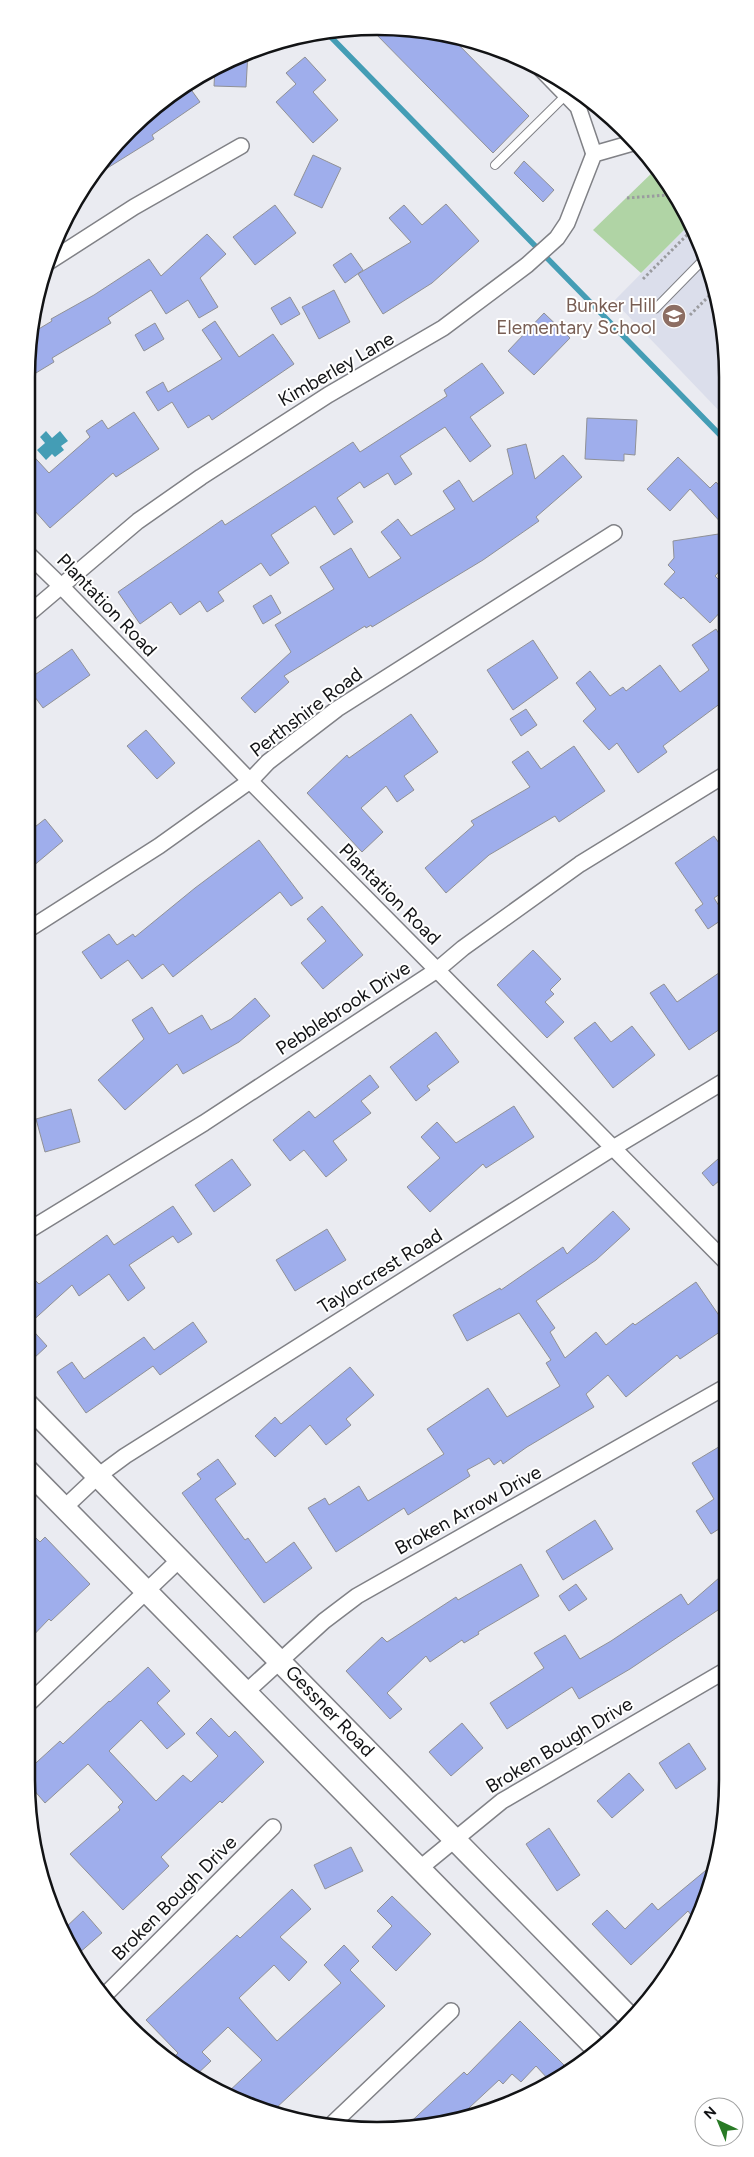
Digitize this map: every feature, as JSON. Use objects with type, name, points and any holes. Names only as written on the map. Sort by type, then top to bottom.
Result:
[{"type":"main road","name":"Gessner Road","points":[[35,1412],[626,2014]]},
{"type":"main road","points":[[35,1478],[593,2045]]},
{"type":"street","points":[[574,98],[594,154],[627,144]]},
{"type":"street","points":[[57,257],[134,207],[241,146]]},
{"type":"street","name":"Kimberley Lane","points":[[35,608],[138,521],[201,477],[328,395],[443,328],[527,265],[557,238],[567,223],[594,154]]},
{"type":"street","name":"Perthshire Road","points":[[35,925],[160,846],[250,781],[268,762],[337,709],[614,533]]},
{"type":"street","name":"Plantation Road","points":[[35,560],[62,586],[250,781],[719,1255]]},
{"type":"street","name":"Pebblebrook Drive","points":[[35,1226],[204,1123],[437,970],[463,948],[580,864],[719,778]]},
{"type":"street","name":"Taylorcrest Road","points":[[64,1508],[98,1476],[125,1456],[613,1148],[719,1084]]},
{"type":"street","name":"Broken Arrow Drive","points":[[245,1693],[324,1621],[357,1596],[719,1391]]},
{"type":"street","points":[[35,1697],[179,1560]]},
{"type":"street","name":"Broken Bough Drive","points":[[419,1869],[454,1838],[502,1801],[719,1674]]},
{"type":"street","name":"Broken Bough Drive","points":[[109,1991],[273,1827]]},
{"type":"street","points":[[337,2119],[450,2011]]},
{"type":"lane","points":[[495,165],[570,95]]},
{"type":"lane","points":[[655,309],[700,263]]},
{"type":"path","points":[[627,198],[666,195]]},
{"type":"path","points":[[643,279],[688,234]]},
{"type":"path","points":[[690,315],[709,296]]},
{"type":"shaded area","name":"Bunker Hill Elementary School","points":[[685,229],[701,267],[712,310],[718,355],[719,411],[614,301]]},
{"type":"green space","points":[[651,174],[685,229],[641,273],[593,230]]},
{"type":"water","points":[[46,431],[52,438],[60,431],[68,441],[61,446],[64,450],[55,457],[52,454],[46,460],[37,450],[45,443],[40,437]]},
{"type":"building","points":[[377,35],[422,38],[459,45],[529,116],[493,153]]},
{"type":"building","points":[[305,57],[326,80],[313,92],[338,120],[313,143],[276,102],[296,84],[286,73]]},
{"type":"building","points":[[248,60],[246,87],[214,86],[215,76]]},
{"type":"building","points":[[191,90],[200,102],[152,135],[154,139],[106,169],[135,135],[169,106]]},
{"type":"building","points":[[313,155],[341,168],[322,208],[294,195]]},
{"type":"building","points":[[524,161],[554,190],[543,202],[514,173]]},
{"type":"building","points":[[446,204],[479,241],[432,283],[383,314],[358,274],[411,242],[389,218],[404,205],[422,225]]},
{"type":"building","points":[[275,205],[296,233],[255,265],[233,237]]},
{"type":"building","points":[[207,234],[226,254],[200,278],[218,307],[199,318],[188,300],[166,314],[151,290],[108,318],[111,323],[52,358],[54,362],[35,373],[39,329],[52,321],[51,319],[94,295],[149,259],[161,276]]},
{"type":"building","points":[[351,253],[363,270],[345,283],[333,265]]},
{"type":"building","points":[[334,290],[350,322],[319,339],[302,307]]},
{"type":"building","points":[[290,297],[300,314],[281,325],[271,308]]},
{"type":"building","points":[[544,313],[570,338],[534,375],[508,351]]},
{"type":"building","points":[[215,321],[239,357],[273,334],[294,364],[212,420],[209,415],[188,428],[172,402],[158,411],[146,392],[163,382],[168,392],[222,359],[202,330]]},
{"type":"building","points":[[155,323],[164,339],[144,351],[135,335]]},
{"type":"building","points":[[482,363],[504,393],[470,417],[491,446],[470,462],[445,427],[400,456],[412,474],[395,485],[388,473],[364,488],[360,482],[337,498],[353,522],[334,535],[315,506],[271,535],[289,563],[270,576],[261,563],[218,592],[224,601],[207,612],[200,601],[180,615],[171,602],[140,624],[118,592],[222,520],[225,525],[353,442],[360,452],[447,396],[444,390]]},
{"type":"building","points":[[134,412],[159,449],[116,477],[113,473],[50,528],[35,511],[35,458],[49,473],[90,437],[86,431],[102,420],[108,429]]},
{"type":"building","points":[[587,418],[637,420],[635,455],[624,454],[624,461],[585,459]]},
{"type":"building","points":[[526,444],[535,479],[563,455],[582,477],[536,517],[539,521],[483,560],[372,627],[371,625],[366,628],[365,626],[284,676],[289,682],[255,713],[241,698],[291,652],[275,625],[334,589],[320,567],[351,548],[369,578],[401,558],[381,532],[398,519],[411,536],[455,509],[443,491],[459,480],[473,502],[513,474],[507,449]]},
{"type":"building","points":[[678,457],[710,488],[716,482],[719,485],[719,520],[690,489],[670,511],[647,489]]},
{"type":"building","points":[[719,534],[719,572],[715,576],[719,580],[719,613],[710,623],[683,597],[681,599],[664,584],[675,572],[668,565],[674,558],[673,541]]},
{"type":"building","points":[[271,595],[281,613],[263,624],[253,606]]},
{"type":"building","points":[[716,629],[719,634],[719,704],[663,746],[667,752],[638,773],[617,743],[609,750],[583,721],[596,709],[576,683],[590,671],[610,696],[623,687],[626,691],[660,665],[680,692],[709,670],[692,645]]},
{"type":"building","points":[[533,640],[558,678],[513,710],[487,670]]},
{"type":"building","points":[[72,649],[90,675],[43,708],[35,697],[35,675]]},
{"type":"building","points":[[526,709],[537,725],[521,736],[510,719]]},
{"type":"building","points":[[411,714],[438,752],[404,776],[414,790],[397,802],[386,786],[361,808],[383,832],[362,852],[307,793],[347,755],[349,758]]},
{"type":"building","points":[[146,730],[175,763],[157,779],[127,746]]},
{"type":"building","points":[[574,746],[605,791],[559,822],[555,816],[489,855],[446,893],[425,868],[474,825],[471,821],[530,787],[512,762],[528,751],[541,769]]},
{"type":"building","points":[[45,819],[63,841],[35,864],[35,827]]},
{"type":"building","points":[[714,836],[719,843],[719,895],[714,898],[719,906],[719,922],[708,929],[695,910],[703,904],[675,863]]},
{"type":"building","points":[[259,840],[303,898],[291,906],[280,892],[173,977],[163,964],[142,979],[128,960],[101,979],[82,952],[109,934],[117,945],[133,934],[135,937],[195,888]]},
{"type":"building","points":[[322,906],[363,955],[323,989],[301,963],[326,941],[307,919]]},
{"type":"building","points":[[533,950],[561,979],[550,990],[554,994],[545,1002],[564,1022],[547,1038],[497,985]]},
{"type":"building","points":[[719,973],[719,1030],[689,1050],[650,993],[664,984],[677,1002]]},
{"type":"building","points":[[255,998],[270,1016],[239,1042],[183,1074],[177,1064],[125,1110],[98,1080],[144,1039],[132,1020],[152,1007],[169,1034],[202,1015],[211,1030],[231,1019]]},
{"type":"building","points":[[595,1022],[611,1042],[632,1026],[655,1055],[613,1088],[574,1038]]},
{"type":"building","points":[[436,1032],[459,1062],[427,1086],[430,1090],[416,1101],[390,1067]]},
{"type":"building","points":[[370,1075],[379,1087],[361,1101],[371,1113],[333,1141],[347,1160],[326,1177],[304,1150],[290,1161],[273,1140],[309,1111],[315,1118]]},
{"type":"building","points":[[514,1106],[534,1137],[486,1168],[483,1164],[430,1212],[407,1187],[440,1158],[421,1137],[437,1122],[456,1143]]},
{"type":"building","points":[[71,1109],[80,1142],[45,1152],[36,1119]]},
{"type":"building","points":[[719,1158],[719,1181],[713,1186],[702,1173]]},
{"type":"building","points":[[232,1159],[251,1185],[214,1212],[195,1185]]},
{"type":"building","points":[[173,1206],[192,1234],[178,1243],[173,1236],[129,1265],[145,1288],[128,1301],[109,1274],[79,1296],[72,1285],[35,1319],[35,1280],[39,1284],[107,1235],[114,1245]]},
{"type":"building","points":[[613,1211],[630,1229],[596,1260],[536,1301],[555,1328],[550,1332],[565,1358],[596,1332],[606,1345],[633,1323],[635,1325],[696,1282],[719,1315],[719,1332],[680,1359],[677,1355],[626,1397],[608,1375],[586,1394],[594,1407],[527,1447],[503,1464],[501,1460],[494,1465],[489,1458],[467,1470],[470,1476],[408,1515],[404,1508],[336,1552],[308,1508],[325,1498],[329,1505],[359,1486],[368,1501],[444,1454],[427,1429],[488,1388],[507,1417],[560,1386],[546,1363],[551,1360],[519,1313],[467,1341],[453,1315],[500,1288],[501,1290],[563,1247],[567,1254]]},
{"type":"building","points":[[327,1229],[346,1260],[295,1291],[276,1260]]},
{"type":"building","points":[[193,1322],[207,1342],[160,1375],[153,1366],[86,1413],[57,1372],[72,1362],[84,1379],[144,1337],[154,1350]]},
{"type":"building","points":[[35,1333],[47,1346],[35,1357]]},
{"type":"building","points":[[350,1367],[374,1395],[346,1419],[351,1425],[326,1445],[310,1425],[275,1457],[255,1436],[275,1417],[281,1424]]},
{"type":"building","points":[[719,1447],[719,1529],[711,1534],[696,1511],[714,1499],[692,1463]]},
{"type":"building","points":[[218,1459],[236,1484],[215,1499],[245,1540],[248,1538],[266,1563],[294,1542],[312,1568],[264,1603],[182,1493],[201,1479],[197,1474]]},
{"type":"building","points":[[595,1520],[613,1549],[563,1580],[546,1551]]},
{"type":"building","points":[[35,1537],[40,1542],[45,1537],[90,1584],[51,1621],[49,1619],[35,1634]]},
{"type":"building","points":[[521,1564],[539,1596],[478,1632],[479,1634],[464,1643],[462,1640],[430,1662],[426,1656],[387,1693],[402,1709],[390,1719],[346,1671],[382,1637],[387,1642],[456,1597],[458,1600]]},
{"type":"building","points":[[719,1578],[719,1609],[630,1669],[579,1699],[572,1687],[507,1729],[490,1703],[544,1668],[534,1653],[565,1635],[580,1659],[611,1641],[681,1594],[688,1605]]},
{"type":"building","points":[[576,1584],[587,1599],[569,1611],[559,1596]]},
{"type":"building","points":[[148,1667],[170,1691],[157,1703],[185,1734],[167,1749],[141,1720],[109,1751],[156,1801],[183,1775],[191,1782],[218,1756],[196,1733],[211,1718],[229,1737],[235,1731],[264,1762],[222,1803],[220,1801],[161,1857],[169,1866],[123,1910],[70,1854],[120,1810],[118,1807],[123,1802],[88,1764],[45,1803],[36,1792],[35,1764],[60,1741],[63,1744]]},
{"type":"building","points":[[462,1723],[483,1748],[451,1776],[429,1752]]},
{"type":"building","points":[[689,1743],[706,1769],[676,1789],[659,1763]]},
{"type":"building","points":[[629,1773],[644,1790],[612,1818],[597,1801]]},
{"type":"building","points":[[549,1828],[580,1875],[557,1891],[526,1844]]},
{"type":"building","points":[[351,1847],[363,1871],[325,1889],[314,1865]]},
{"type":"building","points":[[707,1869],[691,1915],[688,1911],[631,1965],[592,1924],[607,1910],[625,1929],[652,1903],[658,1910]]},
{"type":"building","points":[[292,1889],[311,1909],[280,1937],[307,1962],[289,1981],[274,1965],[239,1998],[277,2041],[341,1983],[324,1965],[344,1945],[359,1961],[350,1970],[385,2006],[277,2107],[231,2089],[262,2060],[228,2027],[202,2052],[211,2061],[199,2072],[175,2056],[178,2053],[146,2020],[237,1935],[240,1938]]},
{"type":"building","points":[[392,1896],[431,1934],[396,1971],[372,1947],[392,1926],[377,1911]]},
{"type":"building","points":[[83,1911],[102,1933],[81,1951],[68,1926]]},
{"type":"building","points":[[520,2021],[564,2065],[546,2077],[536,2066],[521,2082],[512,2074],[503,2084],[499,2080],[467,2110],[413,2120],[464,2072],[467,2075]]},
{"type":"waterway","points":[[332,38],[719,434]]},
{"type":"place","name":"Bunker Hill Elementary School","points":[[674,316]]}]
